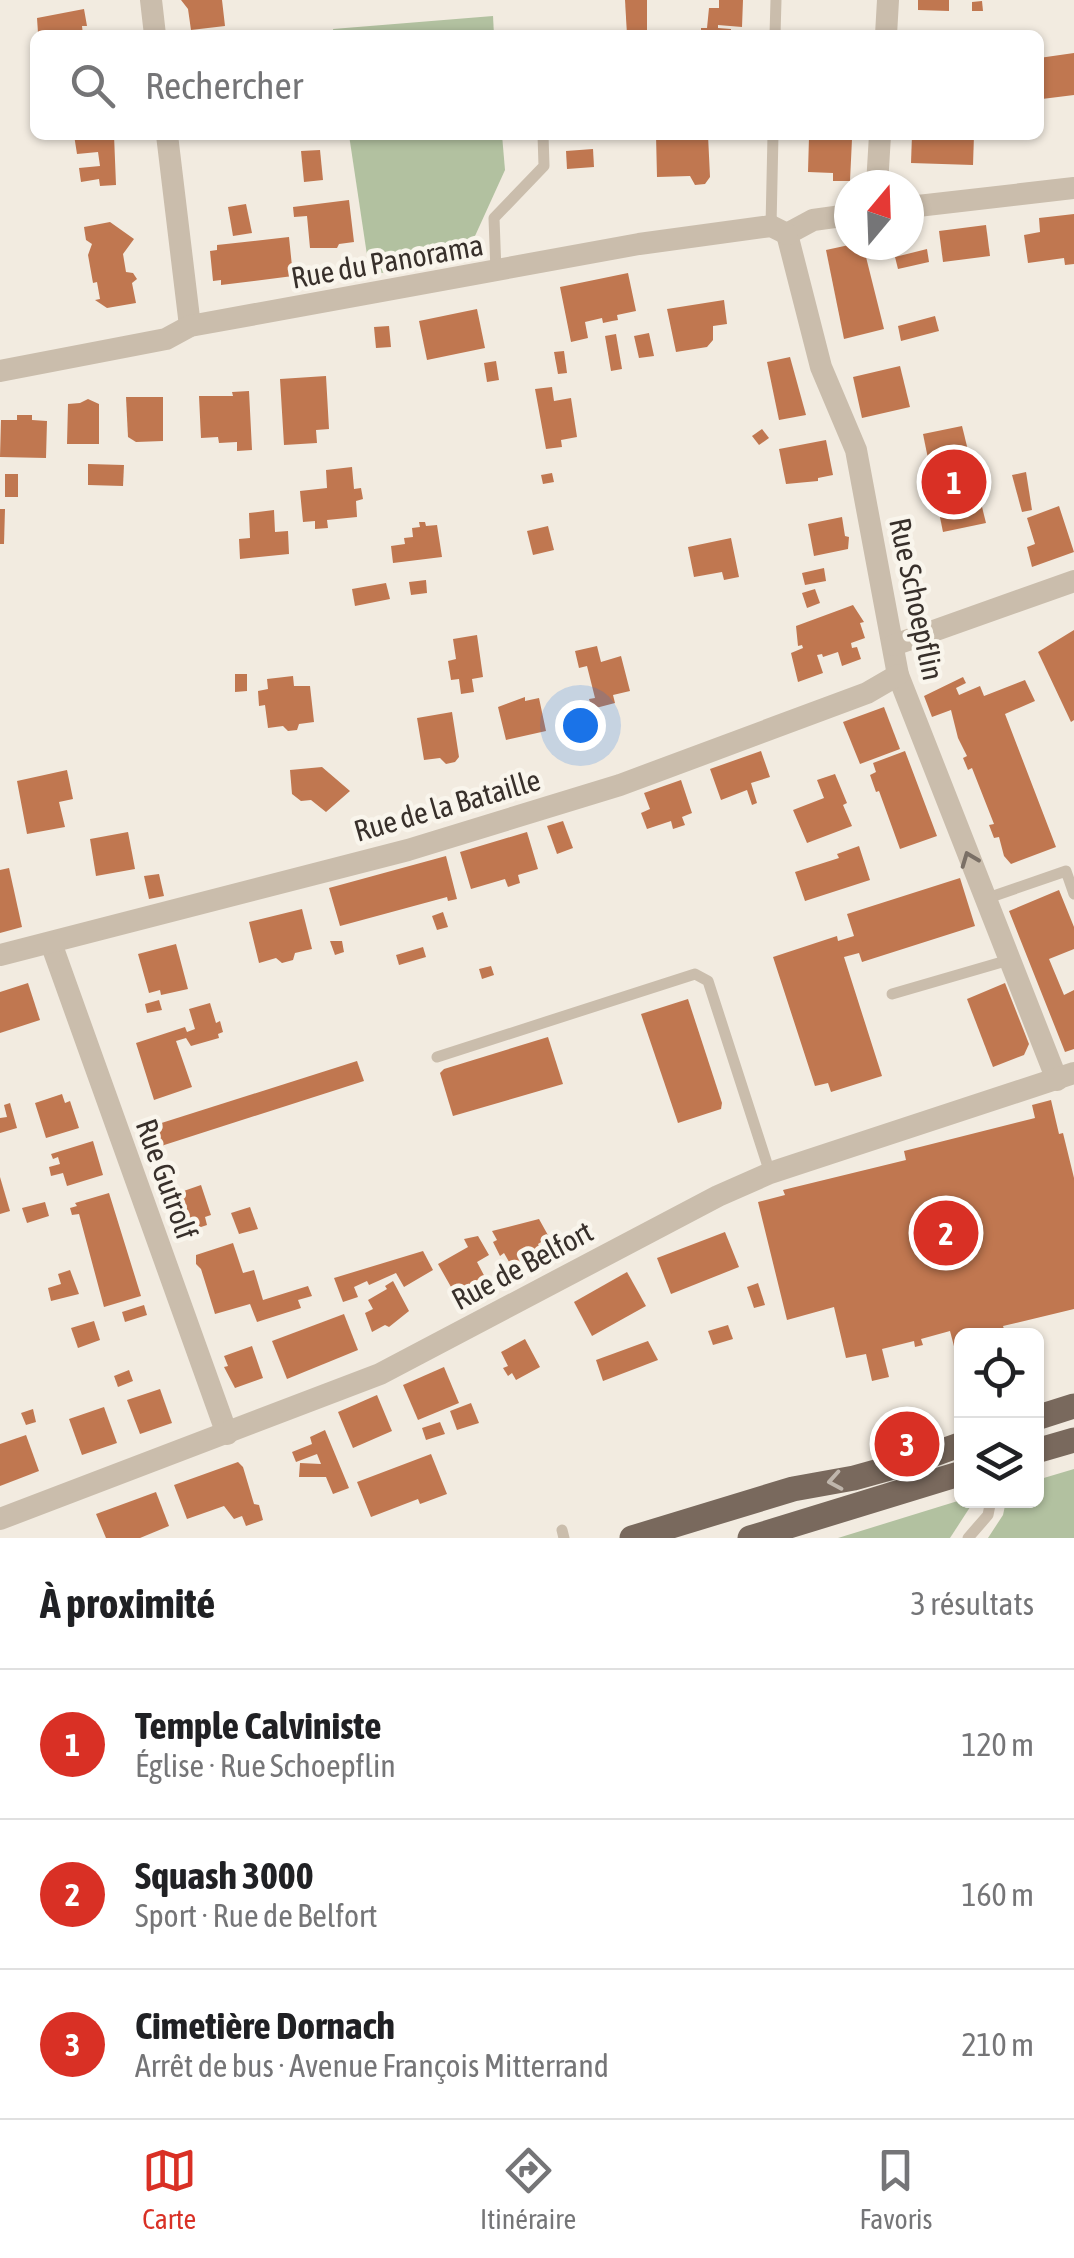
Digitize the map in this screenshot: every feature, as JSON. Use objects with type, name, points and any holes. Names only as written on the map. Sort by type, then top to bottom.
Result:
[{"type":"main road","points":[[1044,1415],[1074,1406]]},
{"type":"main road","points":[[1044,1449],[1074,1440]]},
{"type":"main road","points":[[632,1538],[794,1488],[854,1478],[954,1447]]},
{"type":"main road","points":[[750,1538],[954,1475]]},
{"type":"street","points":[[151,0],[154,30]]},
{"type":"street","points":[[886,30],[888,0]]},
{"type":"street","points":[[168,140],[190,326]]},
{"type":"street","points":[[878,170],[880,140]]},
{"type":"street","points":[[924,204],[1074,188]]},
{"type":"street","name":"Rue du Panorama","points":[[0,371],[166,338],[190,326],[639,244],[779,230],[834,217]]},
{"type":"street","name":"Rue Schoepflin","points":[[779,230],[821,367],[856,450],[898,675],[1009,960],[1066,1076]]},
{"type":"street","points":[[894,645],[1074,581]]},
{"type":"street","name":"Rue de la Bataille","points":[[0,955],[408,850],[620,785],[866,692],[898,675]]},
{"type":"street","name":"Rue Gutrolf","points":[[51,944],[227,1434]]},
{"type":"street","name":"Rue de Belfort","points":[[0,1519],[380,1374],[718,1196],[770,1173],[1066,1076]]},
{"type":"lane","points":[[775,30],[776,0]]},
{"type":"lane","points":[[496,272],[494,218],[544,166],[542,140]]},
{"type":"lane","points":[[773,140],[779,230]]},
{"type":"lane","points":[[984,899],[1066,870],[1074,894]]},
{"type":"lane","points":[[892,994],[1009,960]]},
{"type":"lane","points":[[437,1058],[695,974],[708,981],[770,1173]]},
{"type":"lane","points":[[968,1538],[989,1508]]},
{"type":"green space","points":[[493,16],[494,30],[333,30]]},
{"type":"green space","points":[[350,140],[502,140],[505,170],[465,258],[370,275]]},
{"type":"green space","points":[[1074,1469],[1074,1538],[988,1538],[1004,1508],[1044,1508],[1044,1478]]},
{"type":"green space","points":[[954,1502],[954,1508],[969,1508],[950,1538],[838,1538]]},
{"type":"building","points":[[181,0],[222,0],[225,26],[191,30],[188,9]]},
{"type":"building","points":[[625,0],[647,0],[647,30],[627,30]]},
{"type":"building","points":[[719,0],[743,0],[742,27],[718,25],[731,30],[701,30],[707,28],[709,8],[719,8]]},
{"type":"building","points":[[918,0],[949,0],[949,11],[918,10]]},
{"type":"building","points":[[982,1],[983,11],[972,11],[972,2]]},
{"type":"building","points":[[84,9],[87,26],[82,26],[82,30],[38,30],[37,18]]},
{"type":"building","points":[[1074,53],[1074,95],[1044,99],[1044,57]]},
{"type":"building","points":[[75,140],[114,140],[116,185],[100,186],[99,179],[81,182],[79,168],[100,166],[98,152],[77,154]]},
{"type":"building","points":[[656,140],[708,140],[710,177],[705,184],[695,185],[690,176],[657,177]]},
{"type":"building","points":[[809,140],[852,140],[851,170],[834,170],[834,181],[833,173],[808,172]]},
{"type":"building","points":[[912,140],[974,140],[973,165],[911,163]]},
{"type":"building","points":[[593,149],[594,167],[567,169],[566,151]]},
{"type":"building","points":[[320,150],[323,180],[304,182],[301,151]]},
{"type":"building","points":[[349,200],[354,242],[339,244],[337,248],[310,248],[307,216],[294,217],[293,207]]},
{"type":"building","points":[[246,204],[252,233],[233,236],[228,207]]},
{"type":"building","points":[[1074,214],[1074,264],[1065,265],[1064,258],[1028,263],[1024,235],[1040,232],[1039,218]]},
{"type":"building","points":[[110,222],[134,239],[123,254],[126,272],[137,279],[132,283],[136,303],[107,308],[95,300],[100,299],[88,255],[92,244],[86,240],[84,227]]},
{"type":"building","points":[[986,225],[990,256],[943,262],[939,231]]},
{"type":"building","points":[[289,237],[293,276],[221,285],[221,280],[213,281],[210,251],[217,250],[217,245]]},
{"type":"building","points":[[834,248],[834,260],[867,260],[884,329],[844,339],[826,250]]},
{"type":"building","points":[[927,249],[929,262],[898,269],[896,260],[924,260]]},
{"type":"building","points":[[628,273],[636,311],[617,315],[618,320],[585,322],[588,338],[571,342],[560,287]]},
{"type":"building","points":[[724,300],[727,324],[713,326],[713,340],[707,347],[676,352],[667,309]]},
{"type":"building","points":[[477,309],[485,348],[427,360],[419,321]]},
{"type":"building","points":[[935,316],[939,331],[901,341],[898,326]]},
{"type":"building","points":[[389,326],[391,347],[376,348],[374,327]]},
{"type":"building","points":[[649,333],[654,356],[639,358],[634,336]]},
{"type":"building","points":[[616,334],[622,369],[611,371],[605,336]]},
{"type":"building","points":[[564,351],[567,373],[558,374],[554,352]]},
{"type":"building","points":[[790,357],[806,415],[779,420],[767,362]]},
{"type":"building","points":[[496,361],[499,380],[487,382],[484,363]]},
{"type":"building","points":[[900,366],[910,407],[862,418],[853,377]]},
{"type":"building","points":[[326,376],[329,429],[316,430],[317,443],[284,445],[280,379]]},
{"type":"building","points":[[552,387],[554,401],[571,398],[577,437],[561,440],[562,447],[546,449],[535,389]]},
{"type":"building","points":[[249,391],[252,450],[237,451],[237,442],[219,443],[218,437],[201,438],[199,396],[233,396],[232,392]]},
{"type":"building","points":[[126,397],[163,397],[163,441],[136,442],[128,437]]},
{"type":"building","points":[[88,399],[99,404],[99,444],[67,444],[68,404]]},
{"type":"building","points":[[17,415],[47,421],[46,458],[0,457],[1,420],[17,420]]},
{"type":"building","points":[[962,426],[986,523],[943,532],[923,434]]},
{"type":"building","points":[[762,429],[769,438],[759,445],[752,436]]},
{"type":"building","points":[[826,440],[833,475],[818,481],[786,484],[779,449]]},
{"type":"building","points":[[88,464],[124,465],[123,486],[88,485]]},
{"type":"building","points":[[352,467],[354,489],[361,488],[363,499],[356,501],[357,517],[327,520],[328,528],[315,529],[315,521],[303,522],[300,491],[327,488],[326,470]]},
{"type":"building","points":[[1026,472],[1032,510],[1022,512],[1012,475]]},
{"type":"building","points":[[552,473],[554,482],[543,484],[541,475]]},
{"type":"building","points":[[5,474],[18,474],[18,497],[5,497]]},
{"type":"building","points":[[1059,506],[1074,552],[1032,567],[1027,547],[1035,544],[1027,518]]},
{"type":"building","points":[[0,509],[5,509],[4,544],[0,544]]},
{"type":"building","points":[[274,510],[275,532],[288,531],[289,554],[240,559],[239,539],[250,538],[249,513]]},
{"type":"building","points":[[842,517],[845,536],[849,537],[848,549],[814,556],[808,524]]},
{"type":"building","points":[[419,522],[437,525],[442,557],[393,563],[391,546],[405,544],[404,538],[413,537],[412,528],[420,527]]},
{"type":"building","points":[[548,526],[554,550],[533,555],[527,531]]},
{"type":"building","points":[[731,538],[739,577],[724,580],[722,572],[694,577],[688,547]]},
{"type":"building","points":[[824,568],[826,581],[805,585],[802,573]]},
{"type":"building","points":[[426,580],[427,593],[411,595],[409,582]]},
{"type":"building","points":[[386,583],[390,599],[355,606],[352,589]]},
{"type":"building","points":[[815,589],[820,603],[807,608],[802,593]]},
{"type":"building","points":[[853,605],[864,622],[860,623],[865,638],[851,643],[861,659],[842,666],[838,652],[817,655],[823,673],[798,682],[791,653],[803,648],[798,646],[796,626]]},
{"type":"building","points":[[1074,630],[1074,720],[1071,722],[1038,652]]},
{"type":"building","points":[[477,635],[483,677],[472,679],[474,692],[461,694],[459,679],[451,680],[448,661],[456,659],[453,639]]},
{"type":"building","points":[[597,646],[601,662],[621,656],[630,691],[613,695],[615,703],[592,709],[589,699],[595,698],[587,666],[579,668],[575,651]]},
{"type":"building","points":[[235,674],[247,674],[247,691],[235,692]]},
{"type":"building","points":[[293,676],[294,686],[310,686],[314,722],[299,724],[297,730],[288,731],[283,726],[268,728],[265,705],[259,706],[258,691],[268,689],[267,679]]},
{"type":"building","points":[[963,677],[966,683],[956,688],[959,695],[980,686],[984,696],[1025,680],[1035,701],[1005,714],[1056,847],[1011,864],[1004,856],[999,837],[994,838],[989,825],[994,824],[972,768],[968,770],[963,758],[967,756],[951,710],[932,717],[924,696]]},
{"type":"building","points":[[525,697],[525,701],[539,698],[546,731],[506,740],[498,707]]},
{"type":"building","points":[[884,707],[900,749],[860,764],[843,722]]},
{"type":"building","points":[[452,712],[459,757],[446,764],[440,758],[424,760],[417,718]]},
{"type":"building","points":[[761,751],[770,777],[751,783],[757,803],[752,805],[747,790],[721,800],[710,769]]},
{"type":"building","points":[[905,751],[937,836],[900,849],[870,775],[876,772],[873,763]]},
{"type":"building","points":[[322,767],[350,791],[326,812],[311,800],[301,801],[292,794],[290,770]]},
{"type":"building","points":[[67,770],[73,799],[59,802],[65,827],[27,834],[17,781]]},
{"type":"building","points":[[835,774],[852,826],[807,843],[793,810],[824,798],[817,780]]},
{"type":"building","points":[[681,780],[692,813],[682,817],[685,825],[673,829],[671,821],[647,829],[641,813],[650,809],[644,793]]},
{"type":"building","points":[[563,821],[573,848],[557,854],[547,826]]},
{"type":"building","points":[[128,832],[135,869],[96,876],[90,839]]},
{"type":"building","points":[[527,832],[538,869],[518,875],[520,883],[508,887],[505,879],[471,889],[460,852]]},
{"type":"building","points":[[859,846],[870,880],[805,901],[795,872],[839,858],[837,854]]},
{"type":"building","points":[[446,856],[457,899],[448,901],[447,897],[340,926],[329,888]]},
{"type":"building","points":[[9,868],[22,927],[0,933],[0,870]]},
{"type":"building","points":[[159,874],[164,896],[149,899],[144,876]]},
{"type":"building","points":[[960,878],[975,926],[862,962],[859,953],[844,957],[882,1076],[831,1092],[828,1083],[815,1086],[773,957],[837,936],[838,941],[854,936],[847,914]]},
{"type":"building","points":[[1059,890],[1074,927],[1074,949],[1049,959],[1064,995],[1074,990],[1074,1049],[1065,1052],[1009,911]]},
{"type":"building","points":[[302,909],[312,949],[295,953],[293,960],[282,963],[276,958],[259,963],[249,922]]},
{"type":"building","points":[[443,912],[448,927],[437,930],[432,916]]},
{"type":"building","points":[[330,941],[342,941],[344,952],[335,955]]},
{"type":"building","points":[[176,944],[188,989],[161,995],[160,990],[149,993],[138,954]]},
{"type":"building","points":[[423,947],[426,957],[399,965],[396,955]]},
{"type":"building","points":[[491,966],[494,975],[482,979],[479,969]]},
{"type":"building","points":[[28,983],[40,1020],[0,1033],[0,992]]},
{"type":"building","points":[[1005,983],[1029,1044],[1024,1055],[993,1067],[967,999]]},
{"type":"building","points":[[688,999],[722,1103],[721,1109],[678,1123],[641,1014]]},
{"type":"building","points":[[159,1000],[162,1010],[147,1013],[145,1004]]},
{"type":"building","points":[[210,1003],[223,1032],[218,1034],[219,1038],[191,1046],[186,1038],[176,1041],[192,1087],[154,1100],[136,1043],[185,1027],[187,1032],[195,1029],[189,1009]]},
{"type":"building","points":[[548,1037],[563,1084],[453,1116],[440,1073],[444,1069]]},
{"type":"building","points":[[357,1061],[364,1081],[158,1147],[152,1126]]},
{"type":"building","points":[[62,1094],[65,1103],[70,1101],[79,1128],[46,1138],[35,1103]]},
{"type":"building","points":[[1051,1100],[1074,1178],[1074,1309],[1004,1328],[954,1328],[954,1346],[950,1331],[921,1339],[923,1345],[915,1347],[914,1341],[882,1349],[889,1377],[872,1381],[866,1354],[846,1358],[834,1307],[787,1320],[758,1202],[785,1195],[783,1190],[906,1160],[904,1151],[1035,1118],[1032,1105]]},
{"type":"building","points":[[10,1103],[17,1128],[0,1133],[0,1118],[7,1117],[4,1105]]},
{"type":"building","points":[[93,1141],[103,1175],[67,1186],[63,1173],[51,1176],[49,1167],[60,1164],[58,1157],[53,1159],[51,1154]]},
{"type":"building","points":[[0,1177],[10,1211],[0,1214]]},
{"type":"building","points":[[201,1185],[211,1215],[205,1217],[207,1225],[195,1229],[192,1222],[185,1224],[175,1194]]},
{"type":"building","points":[[109,1193],[141,1296],[104,1307],[79,1214],[72,1215],[70,1208]]},
{"type":"building","points":[[45,1202],[49,1216],[27,1223],[22,1208]]},
{"type":"building","points":[[250,1207],[258,1229],[239,1234],[231,1213]]},
{"type":"building","points":[[539,1219],[549,1237],[538,1244],[541,1250],[512,1267],[504,1253],[500,1256],[492,1231]]},
{"type":"building","points":[[725,1232],[739,1267],[671,1294],[657,1258]]},
{"type":"building","points":[[478,1236],[489,1255],[477,1262],[487,1281],[455,1294],[438,1264],[468,1247],[464,1239]]},
{"type":"building","points":[[233,1243],[243,1273],[254,1270],[263,1300],[308,1286],[312,1296],[298,1300],[301,1308],[257,1322],[250,1304],[215,1314],[196,1255]]},
{"type":"building","points":[[423,1251],[433,1270],[404,1287],[396,1273],[369,1285],[367,1281],[354,1287],[358,1297],[343,1302],[334,1278]]},
{"type":"building","points":[[70,1270],[79,1294],[51,1301],[48,1288],[61,1284],[58,1274]]},
{"type":"building","points":[[627,1272],[646,1306],[592,1336],[574,1302]]},
{"type":"building","points":[[393,1281],[409,1311],[389,1327],[385,1325],[372,1332],[365,1313],[373,1309],[368,1300]]},
{"type":"building","points":[[758,1283],[765,1305],[754,1308],[747,1287]]},
{"type":"building","points":[[144,1305],[147,1315],[125,1322],[122,1312]]},
{"type":"building","points":[[344,1314],[358,1350],[287,1379],[272,1341]]},
{"type":"building","points":[[94,1321],[100,1340],[78,1348],[71,1328]]},
{"type":"building","points":[[728,1325],[733,1339],[713,1345],[708,1331]]},
{"type":"building","points":[[525,1339],[540,1367],[516,1380],[503,1368],[508,1366],[501,1352]]},
{"type":"building","points":[[648,1341],[658,1360],[603,1381],[596,1360]]},
{"type":"building","points":[[252,1346],[263,1378],[235,1388],[224,1367],[228,1366],[224,1356]]},
{"type":"building","points":[[444,1367],[459,1403],[418,1420],[403,1385]]},
{"type":"building","points":[[129,1370],[133,1381],[118,1387],[114,1376]]},
{"type":"building","points":[[160,1389],[172,1423],[140,1434],[127,1400]]},
{"type":"building","points":[[377,1395],[392,1431],[353,1448],[338,1412]]},
{"type":"building","points":[[471,1403],[479,1423],[457,1430],[450,1411]]},
{"type":"building","points":[[104,1407],[117,1443],[82,1455],[69,1419]]},
{"type":"building","points":[[33,1409],[36,1422],[26,1425],[21,1413]]},
{"type":"building","points":[[440,1422],[445,1434],[426,1440],[422,1428]]},
{"type":"building","points":[[325,1430],[349,1488],[333,1494],[326,1477],[299,1477],[300,1463],[321,1464],[317,1454],[296,1462],[292,1452],[312,1444],[310,1437]]},
{"type":"building","points":[[26,1435],[39,1471],[0,1486],[0,1444]]},
{"type":"building","points":[[431,1454],[447,1494],[420,1504],[418,1499],[371,1517],[357,1482]]},
{"type":"building","points":[[238,1462],[263,1520],[246,1526],[242,1516],[234,1519],[224,1506],[187,1519],[174,1485]]},
{"type":"building","points":[[156,1492],[169,1526],[140,1538],[106,1538],[96,1514]]},
{"type":"place","name":"Temple Calviniste","points":[[954,482]]},
{"type":"place","name":"Squash 3000","points":[[946,1233]]},
{"type":"place","name":"Cimetière Dornach","points":[[907,1444]]}]
